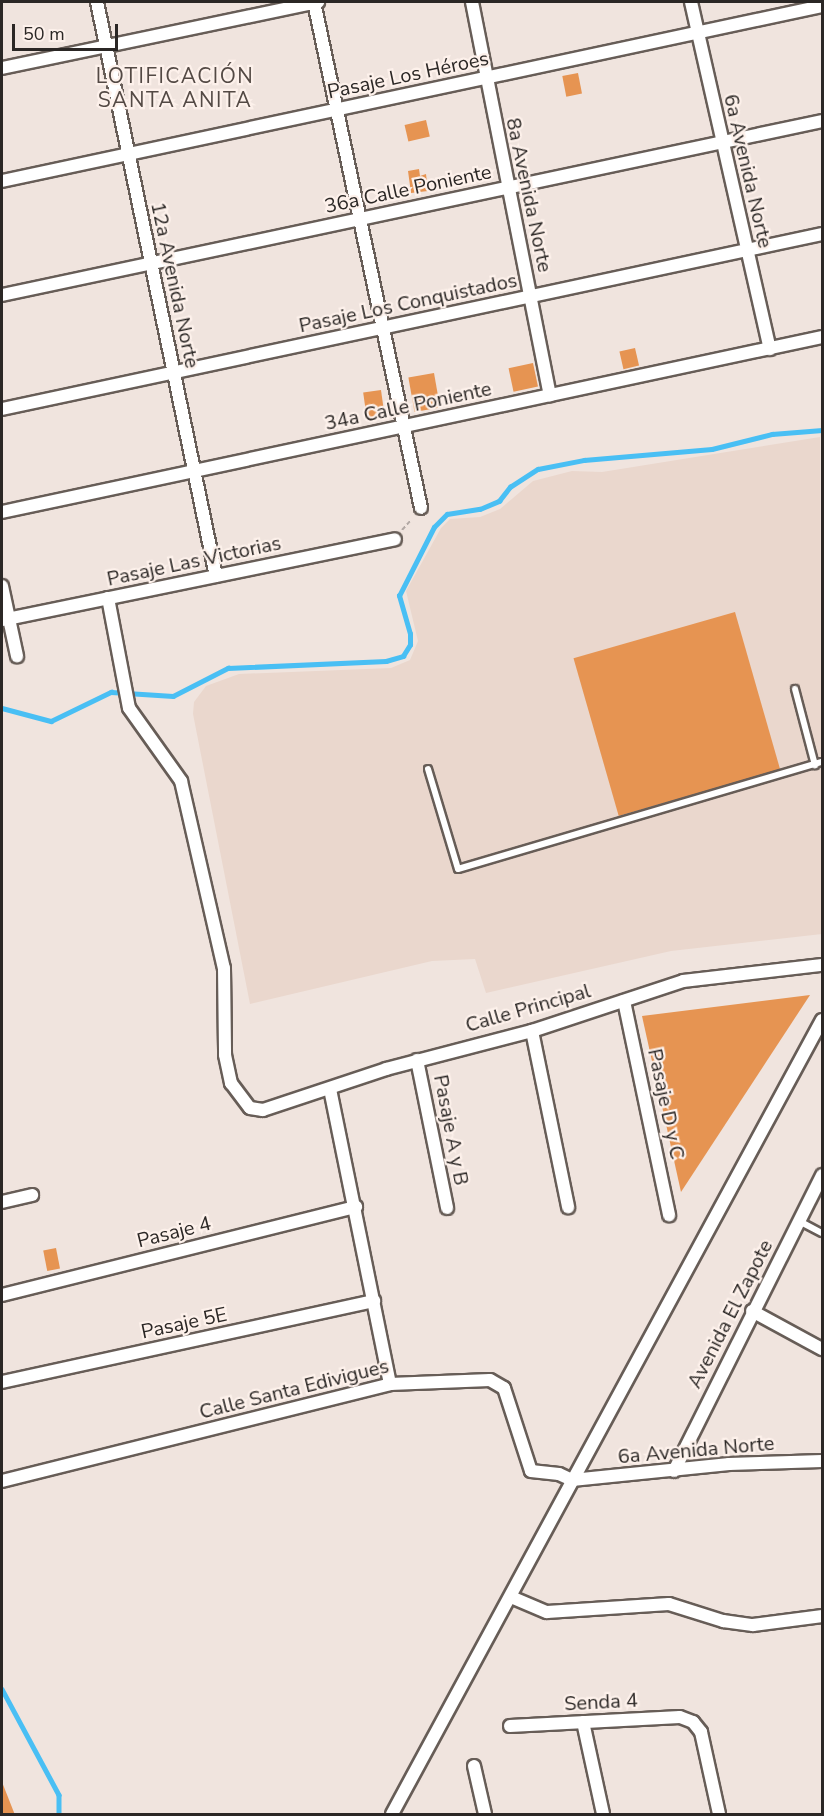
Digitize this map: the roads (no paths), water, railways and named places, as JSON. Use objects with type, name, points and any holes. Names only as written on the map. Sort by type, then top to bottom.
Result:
[{"type":"street","name":"12a Avenida Norte","points":[[97,2],[216,576]]},
{"type":"street","points":[[2,68],[315,2],[421,508]]},
{"type":"street","name":"8a Avenida Norte","points":[[472,2],[485,78],[550,395]]},
{"type":"street","name":"6a Avenida Norte","points":[[691,2],[696,33],[770,349]]},
{"type":"street","name":"Pasaje Los Héroes","points":[[2,181],[822,6]]},
{"type":"street","name":"36a Calle Poniente","points":[[2,295],[822,121]]},
{"type":"street","name":"Pasaje Los Conquistados","points":[[2,409],[822,234]]},
{"type":"street","name":"34a Calle Poniente","points":[[2,512],[822,338]]},
{"type":"street","name":"Pasaje Las Victorias","points":[[5,620],[395,539]]},
{"type":"street","points":[[2,586],[5,620],[17,656]]},
{"type":"street","name":"Calle Principal","points":[[108,598],[129,708],[181,781],[224,968],[225,1055],[231,1083],[250,1108],[263,1110],[417,1060],[532,1031],[683,981],[822,965]]},
{"type":"street","name":"Pasaje D y C","points":[[624,1000],[669,1215]]},
{"type":"street","points":[[392,1815],[822,1020]]},
{"type":"street","points":[[532,1031],[568,1207]]},
{"type":"street","name":"Pasaje A y B","points":[[417,1060],[447,1208]]},
{"type":"street","points":[[330,1089],[356,1207],[390,1384]]},
{"type":"street","name":"Avenida El Zapote","points":[[674,1472],[752,1311],[822,1175]]},
{"type":"street","points":[[2,1202],[32,1195]]},
{"type":"street","name":"Pasaje 4","points":[[2,1294],[356,1207]]},
{"type":"street","name":"Pasaje 5E","points":[[2,1382],[374,1301]]},
{"type":"street","points":[[752,1311],[822,1349]]},
{"type":"street","name":"Calle Santa Edivigues","points":[[2,1481],[390,1384],[496,1382],[504,1388],[526,1465],[531,1471],[560,1474],[572,1480]]},
{"type":"street","name":"6a Avenida Norte","points":[[572,1480],[674,1472],[729,1464],[822,1461]]},
{"type":"street","points":[[511,1597],[547,1612],[669,1604],[723,1621],[753,1625],[822,1616]]},
{"type":"street","name":"Senda 4","points":[[510,1726],[680,1718],[693,1722],[701,1732],[719,1815]]},
{"type":"street","points":[[583,1722],[603,1815]]},
{"type":"street","points":[[474,1766],[485,1815]]},
{"type":"lane","points":[[795,689],[815,765]]},
{"type":"lane","points":[[428,770],[458,869],[822,762]]},
{"type":"lane","points":[[799,1221],[822,1233]]},
{"type":"waterway","points":[[2,708],[51,721],[111,692],[173,696],[228,668],[386,661],[403,656],[410,645],[410,634],[399,596],[434,527],[447,514],[480,509],[499,501],[510,487],[538,469],[584,460],[712,449],[772,434],[822,430]]},
{"type":"waterway","points":[[2,1689],[59,1795],[59,1814]]},
{"type":"district","name":"LOTIFICACIÓN SANTA ANITA","points":[[175,88]]}]
